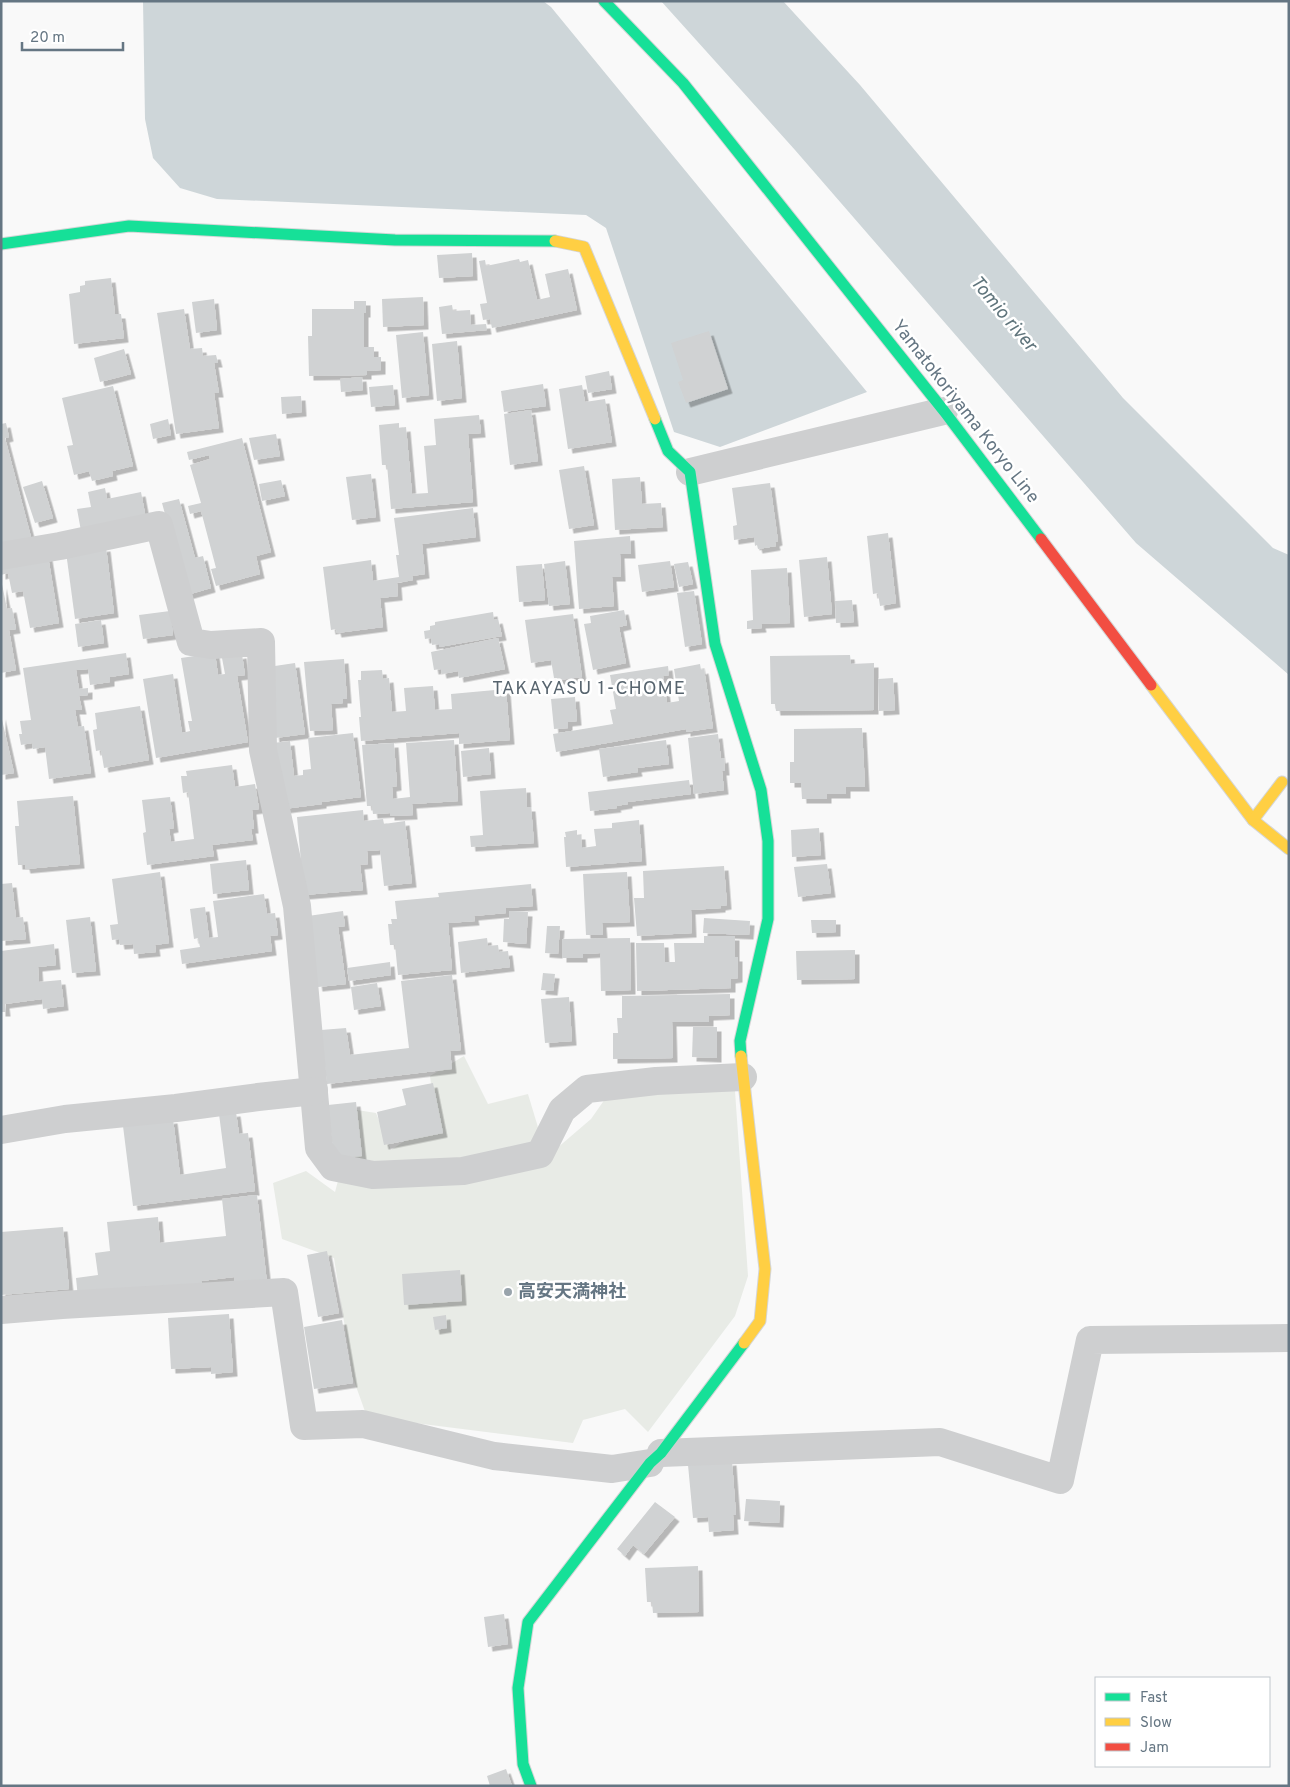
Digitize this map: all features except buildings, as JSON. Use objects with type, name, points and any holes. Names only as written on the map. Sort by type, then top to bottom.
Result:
[{"type":"street","name":"Yamatokoriyama Koryo Line","points":[[604,1],[683,83],[944,411],[1253,820],[1289,849]]},
{"type":"street","points":[[1,244],[129,226],[395,240],[560,241],[584,247],[668,451],[690,472],[715,644],[761,790],[768,841],[768,919],[740,1041],[765,1269],[760,1321],[528,1622],[518,1688],[523,1764],[531,1786]]},
{"type":"street","points":[[690,472],[944,411]]},
{"type":"street","points":[[1,556],[60,546],[159,525],[191,642],[211,645],[260,642],[263,750],[297,906],[319,1148],[333,1166],[374,1175],[463,1171],[540,1154],[562,1110],[587,1089],[656,1081],[743,1076]]},
{"type":"street","points":[[1253,820],[1285,778]]},
{"type":"street","points":[[1,1130],[66,1119],[314,1092]]},
{"type":"street","points":[[1,1310],[62,1304],[284,1292],[304,1426],[363,1424],[494,1456],[612,1469],[656,1458],[940,1442],[1060,1480],[1090,1340],[1289,1338]]},
{"type":"shaded area","points":[[464,1056],[488,1104],[528,1094],[540,1134],[556,1149],[591,1119],[605,1099],[675,1083],[735,1091],[748,1276],[735,1316],[648,1432],[625,1409],[583,1420],[573,1443],[367,1417],[353,1378],[334,1258],[282,1239],[273,1183],[306,1171],[335,1192],[357,1110],[376,1113],[391,1150],[436,1120],[430,1076]]},
{"type":"water","points":[[143,1],[543,1],[551,7],[867,392],[720,447],[674,432],[606,228],[586,215],[217,199],[180,188],[153,158],[145,119]]},
{"type":"water","name":"Tomio river","points":[[661,1],[783,1],[860,85],[1123,398],[1273,548],[1289,555],[1289,675],[1136,543],[795,150]]},
{"type":"traffic: fast","points":[[604,1],[683,83],[944,411],[1041,539]]},
{"type":"traffic: fast","points":[[1,244],[129,226],[395,240],[555,241]]},
{"type":"traffic: fast","points":[[655,419],[668,451],[690,472],[715,644],[761,790],[768,841],[768,919],[740,1041],[741,1056]]},
{"type":"traffic: fast","points":[[531,1786],[523,1764],[518,1688],[528,1622],[650,1463],[661,1453],[744,1343]]},
{"type":"traffic: slow","points":[[555,241],[584,247],[655,419]]},
{"type":"traffic: slow","points":[[1151,685],[1253,820],[1289,849]]},
{"type":"traffic: slow","points":[[1253,820],[1282,782]]},
{"type":"traffic: slow","points":[[741,1056],[765,1269],[760,1321],[744,1343]]},
{"type":"traffic: jam","points":[[1041,539],[1151,685]]},
{"type":"place","name":"高安天満神社","points":[[508,1292]]},
{"type":"district","name":"TAKAYASU 1-CHOME","points":[[589,689]]}]
